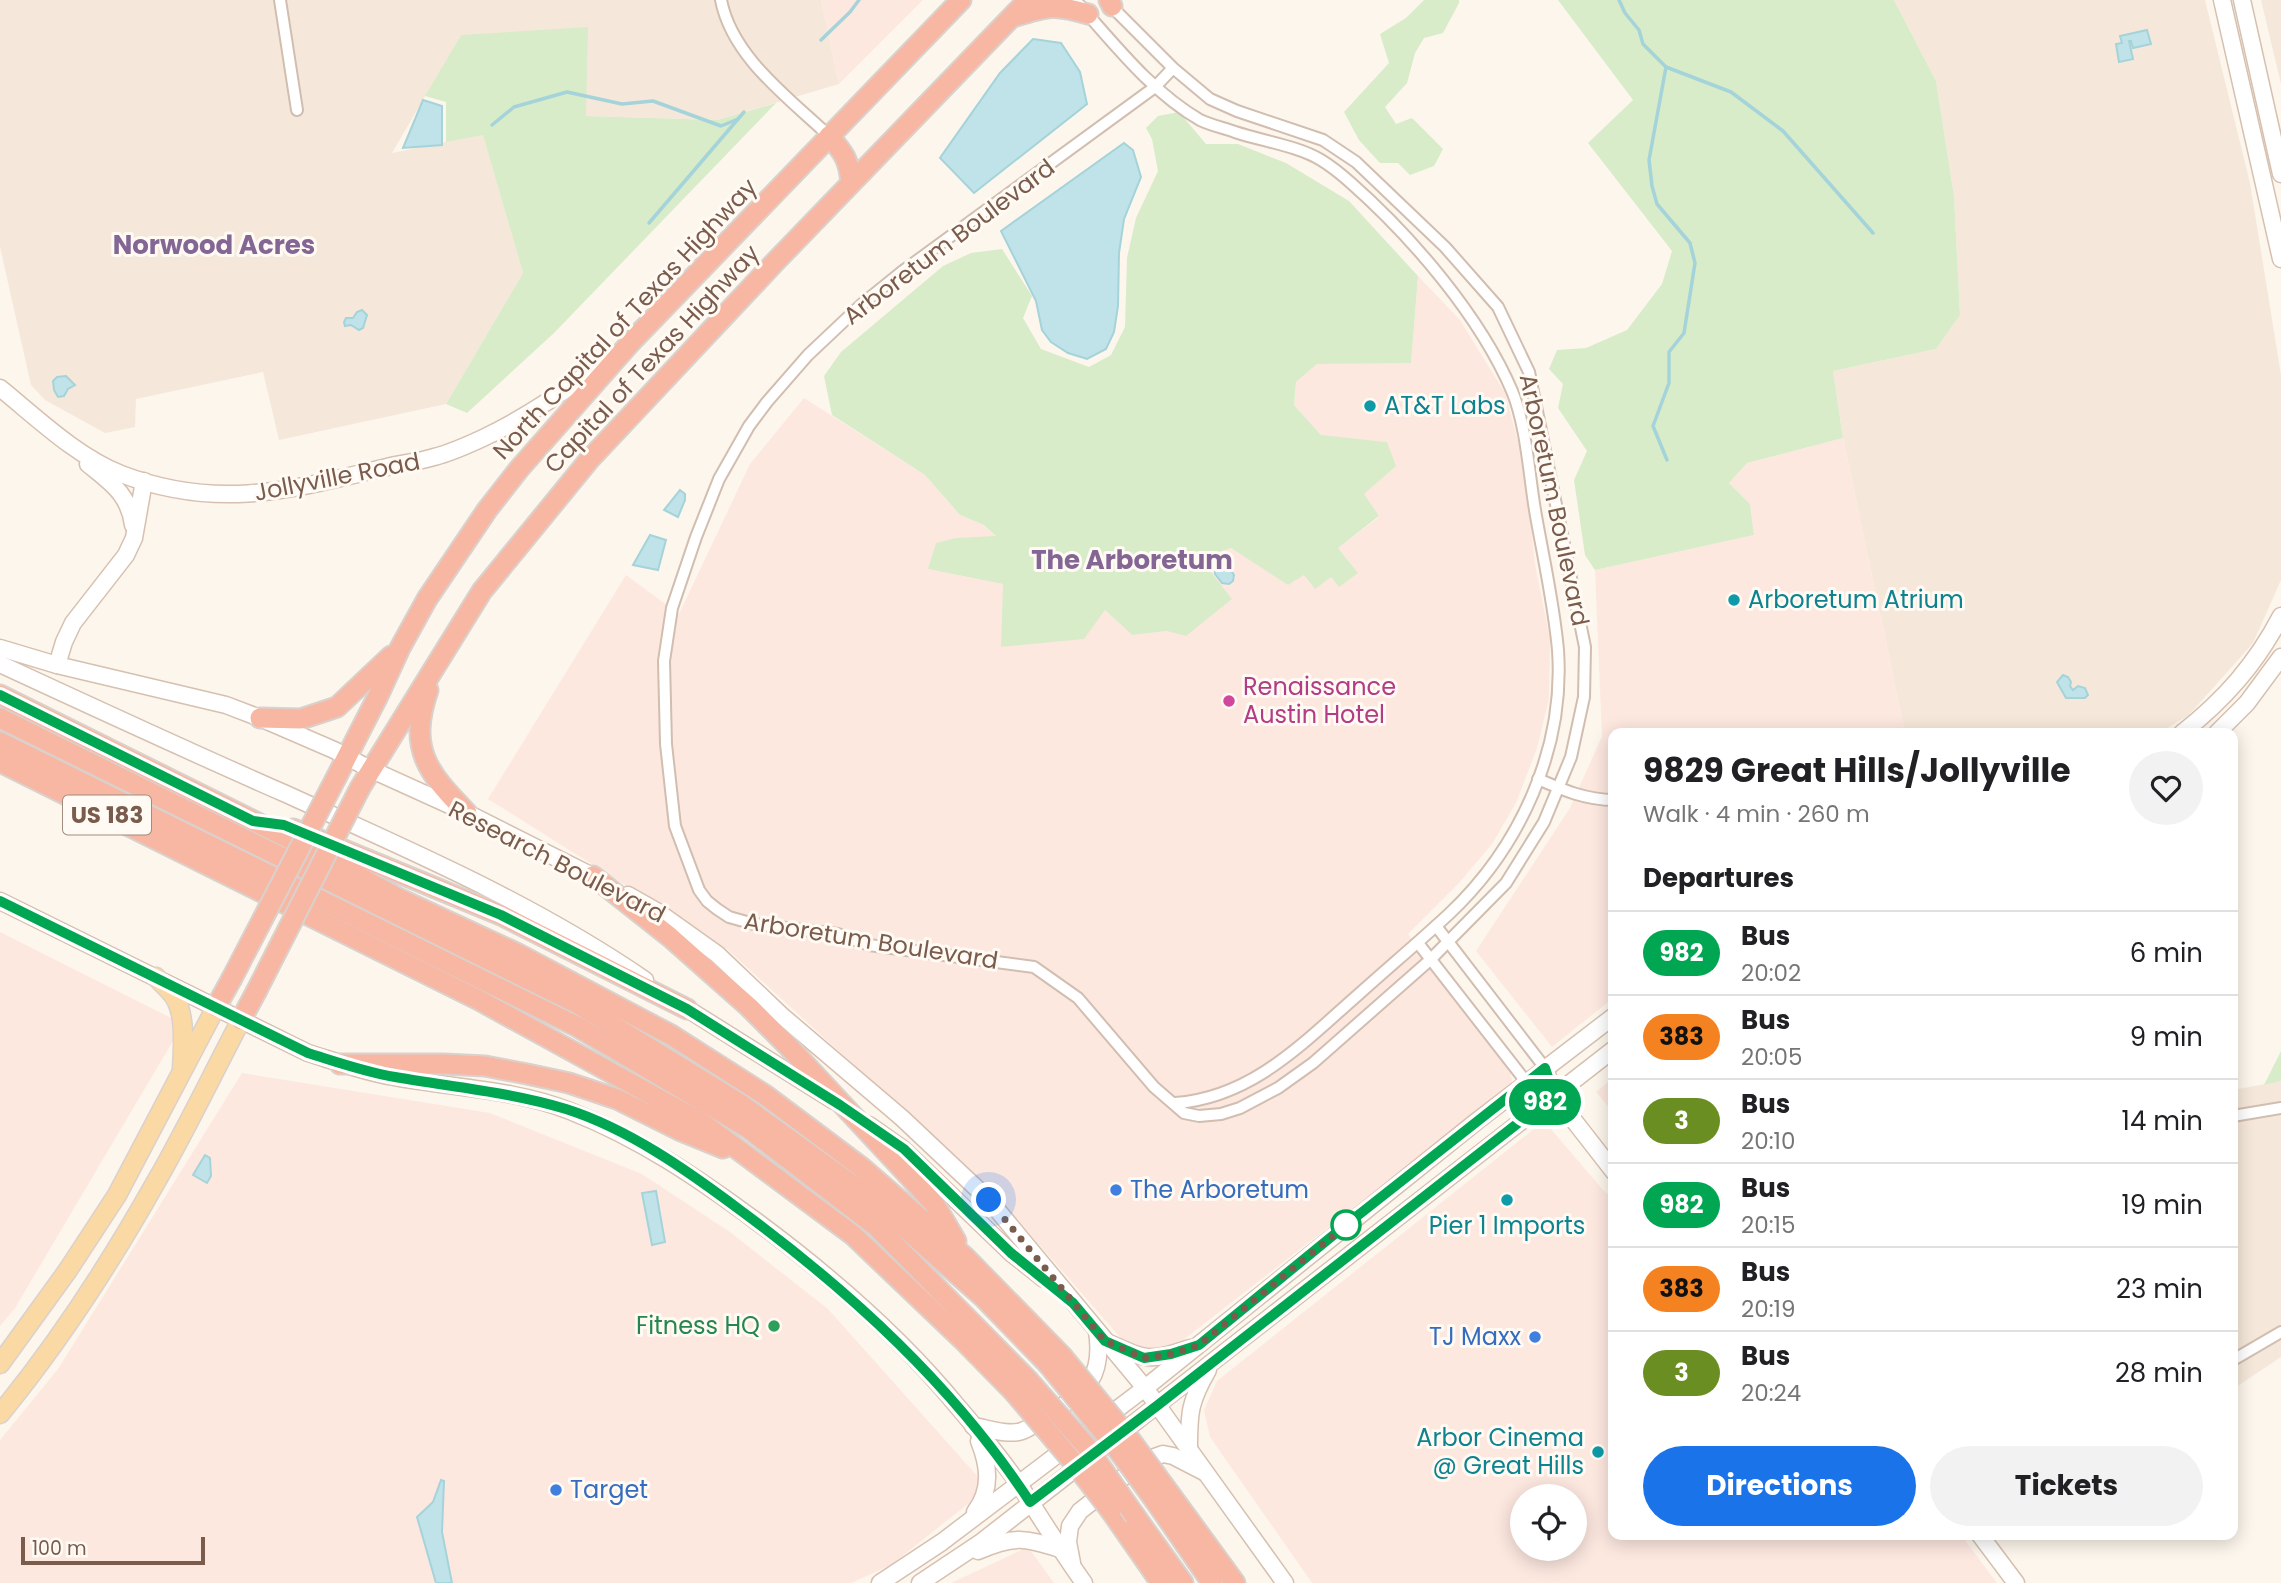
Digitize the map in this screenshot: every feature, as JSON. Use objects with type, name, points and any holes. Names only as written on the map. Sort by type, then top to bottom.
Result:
[{"type":"highway","name":"North Capital of Texas Highway","points":[[216,1007],[337,776],[400,648],[427,599],[487,510],[519,469],[631,342],[961,0]]},
{"type":"highway","name":"Capital of Texas Highway","points":[[241,1020],[370,769],[482,591],[589,460],[1028,0]]},
{"type":"highway","points":[[1011,18],[1048,7],[1082,7]]},
{"type":"highway","points":[[829,136],[844,154],[850,167],[851,183]]},
{"type":"highway","points":[[260,718],[301,719],[337,707],[400,648]]},
{"type":"highway","points":[[439,659],[422,709],[419,735],[421,747],[431,773],[467,813]]},
{"type":"highway","name":"US 183","points":[[0,695],[253,821],[400,899],[516,953],[671,1035],[765,1095],[861,1167],[965,1257],[1055,1360],[1126,1434],[1163,1498],[1212,1549],[1235,1583]]},
{"type":"highway","points":[[0,718],[576,1003],[739,1103],[872,1199],[1055,1360]]},
{"type":"highway","points":[[0,742],[578,1027],[748,1128],[877,1227],[1021,1386]]},
{"type":"highway","name":"US 183","points":[[0,762],[479,1000],[701,1122],[853,1235],[965,1342],[1021,1386],[1074,1463],[1130,1522],[1161,1583]]},
{"type":"highway","points":[[253,821],[284,825],[501,915],[687,1009]]},
{"type":"highway","points":[[593,876],[670,937],[789,1047],[935,1205],[965,1257]]},
{"type":"highway","points":[[340,1064],[485,1066],[569,1083],[617,1099],[679,1130],[753,1160]]},
{"type":"highway","points":[[1163,1498],[1212,1583]]},
{"type":"highway","points":[[1130,1522],[1182,1583]]},
{"type":"highway","points":[[1212,1549],[1243,1583]]},
{"type":"main road","points":[[2222,0],[2281,260]]},
{"type":"main road","points":[[2242,0],[2281,174]]},
{"type":"main road","name":"Jollyville Road","points":[[0,388],[80,451],[119,473],[204,494],[249,495],[434,457],[483,438],[572,386],[631,342]]},
{"type":"main road","points":[[80,451],[86,462],[125,497],[131,510],[134,538]]},
{"type":"main road","points":[[57,665],[64,642],[74,623],[126,555],[134,538],[144,481]]},
{"type":"main road","points":[[2188,728],[2241,679],[2281,616]]},
{"type":"main road","name":"Research Boulevard","points":[[0,648],[57,665],[226,705],[260,718],[347,756],[593,876],[658,912],[716,954],[781,1015],[902,1118],[989,1200],[1145,1388],[1285,1583]]},
{"type":"main road","points":[[2222,728],[2247,704],[2281,657]]},
{"type":"main road","name":"Research Boulevard","points":[[0,664],[390,841],[539,914],[609,956],[904,1149],[1011,1253],[1073,1303]]},
{"type":"main road","points":[[0,901],[308,1053],[392,1077],[512,1095],[557,1107],[608,1127],[683,1168],[793,1249],[906,1349],[1018,1483],[1084,1583]]},
{"type":"main road","points":[[156,977],[175,998],[179,1011],[183,1041],[182,1072]]},
{"type":"main road","name":"North Capital of Texas Highway","points":[[0,1364],[68,1270],[117,1195],[216,1007]]},
{"type":"main road","points":[[0,1414],[30,1378],[80,1307],[158,1180],[241,1020]]},
{"type":"main road","points":[[880,1583],[942,1542],[1145,1388],[1347,1224],[1608,1021]]},
{"type":"main road","points":[[920,1583],[957,1560],[1608,1054]]},
{"type":"main road","points":[[1545,1068],[1554,1095],[1608,1164]]},
{"type":"main road","points":[[1527,1083],[1554,1095]]},
{"type":"main road","points":[[973,1426],[1008,1432],[1022,1431],[1059,1408],[1088,1385],[1097,1369],[1101,1336],[1144,1358],[1171,1354],[1199,1345]]},
{"type":"main road","points":[[1189,1447],[1189,1413],[1195,1392],[1213,1361]]},
{"type":"main road","points":[[970,1520],[982,1503],[988,1472],[986,1459],[973,1426]]},
{"type":"main road","points":[[1073,1568],[1068,1542],[1070,1527],[1080,1511],[1144,1461],[1163,1454],[1174,1456],[1209,1475]]},
{"type":"main road","points":[[957,1560],[1012,1539],[1030,1540],[1060,1549]]},
{"type":"main road","points":[[1984,1540],[2016,1583]]},
{"type":"street","points":[[280,0],[297,110]]},
{"type":"street","points":[[721,0],[734,36],[755,64],[829,136]]},
{"type":"street","name":"Arboretum Boulevard","points":[[1109,2],[1173,68],[1210,99],[1323,140],[1356,162],[1445,247],[1498,307],[1529,372],[1585,647],[1584,696],[1579,728],[1560,788],[1528,849],[1506,883],[1430,960],[1313,1063],[1240,1108],[1221,1114],[1199,1115],[1184,1113],[1154,1087],[1078,998],[1034,967],[869,945],[838,934],[754,924],[729,917],[717,909],[699,890],[676,826],[666,744],[664,661],[672,608],[719,479],[749,426],[767,402],[808,355],[861,305],[903,271],[1155,87],[1173,68]]},
{"type":"street","name":"Arboretum Boulevard","points":[[1082,7],[1155,87],[1202,121],[1319,159],[1349,181],[1382,213],[1455,296],[1490,346],[1512,391],[1525,444],[1558,652],[1557,696],[1552,736],[1538,779],[1508,844],[1492,866],[1462,901],[1418,943],[1293,1053],[1274,1067],[1216,1096],[1175,1103]]},
{"type":"street","points":[[1538,779],[1598,800],[1608,800]]},
{"type":"street","points":[[1436,926],[1545,1068]]},
{"type":"street","points":[[1418,943],[1527,1083]]},
{"type":"street","points":[[2238,1115],[2281,1108]]},
{"type":"street","points":[[2238,1357],[2281,1332]]},
{"type":"shaded area","points":[[0,0],[821,0],[839,84],[717,120],[586,116],[461,35],[392,153],[483,134],[523,273],[446,404],[279,440],[263,372],[136,399],[135,427],[105,433],[45,400],[31,385],[0,247]]},
{"type":"shaded area","points":[[821,0],[923,0],[839,84]]},
{"type":"shaded area","points":[[1894,0],[2205,0],[2250,183],[2281,375],[2281,580],[2253,643],[2189,715],[2167,728],[1904,728],[1843,438],[1833,371],[1936,349],[1960,315],[1954,196],[1936,81]]},
{"type":"shaded area","points":[[2261,0],[2281,0],[2281,84]]},
{"type":"shaded area","points":[[1418,276],[1460,320],[1505,393],[1524,464],[1535,564],[1550,639],[1549,699],[1537,748],[1516,803],[1492,844],[1459,883],[1408,934],[1507,1061],[1513,1084],[1147,1368],[994,1193],[728,950],[488,799],[626,575],[679,614],[750,464],[804,398],[925,475],[960,515],[984,525],[997,537],[956,538],[928,569],[1003,584],[1002,647],[1105,610],[1132,635],[1167,631],[1211,572],[1219,552],[1231,548],[1254,562],[1304,575],[1331,577],[1358,573],[1338,548],[1379,517],[1363,494],[1387,442],[1322,436],[1294,405],[1296,382],[1317,364],[1411,362]]},
{"type":"shaded area","points":[[1843,438],[1904,728],[1608,728],[1608,1002],[1552,1047],[1476,951],[1570,808],[1602,736],[1595,570],[1754,535],[1750,504],[1729,483],[1747,463]]},
{"type":"shaded area","points":[[0,932],[183,1024],[15,1308],[0,1326]]},
{"type":"shaded area","points":[[242,1073],[490,1113],[642,1174],[730,1232],[828,1309],[988,1488],[891,1565],[851,1583],[0,1583],[0,1440],[58,1369]]},
{"type":"shaded area","points":[[2281,1081],[2281,1357],[2238,1386],[2238,1089]]},
{"type":"shaded area","points":[[1608,1082],[1608,1106],[1596,1092]]},
{"type":"shaded area","points":[[1544,1121],[1608,1194],[1608,1540],[1965,1540],[1997,1583],[1312,1583],[1210,1437],[1204,1410],[1217,1381]]},
{"type":"shaded area","points":[[1028,1547],[1054,1583],[951,1583]]},
{"type":"green space","points":[[1424,0],[1459,0],[1459,3],[1443,33],[1424,38],[1415,53],[1407,83],[1385,107],[1396,124],[1412,118],[1443,149],[1434,166],[1410,175],[1398,163],[1380,163],[1359,140],[1344,112],[1389,63],[1380,34],[1406,18]]},
{"type":"green space","points":[[1558,0],[1894,0],[1936,81],[1954,196],[1960,315],[1936,349],[1833,371],[1843,438],[1747,463],[1729,483],[1750,504],[1754,535],[1595,570],[1585,555],[1574,480],[1587,451],[1558,408],[1563,384],[1549,369],[1557,350],[1586,348],[1627,330],[1662,284],[1672,251],[1588,143],[1633,100]]},
{"type":"green space","points":[[588,27],[586,116],[717,120],[776,103],[554,333],[467,413],[446,404],[523,273],[483,135],[446,142],[446,102],[425,96],[461,35]]},
{"type":"green space","points":[[1179,112],[1206,144],[1238,144],[1286,163],[1349,201],[1418,276],[1411,363],[1317,364],[1296,382],[1294,405],[1321,435],[1387,442],[1396,466],[1364,494],[1379,516],[1338,548],[1358,573],[1339,587],[1331,577],[1315,589],[1304,575],[1288,585],[1231,548],[1219,552],[1211,572],[1232,599],[1186,636],[1167,631],[1132,635],[1105,610],[1084,639],[1001,647],[1003,584],[928,569],[936,543],[956,538],[996,536],[984,525],[960,515],[925,475],[832,415],[824,376],[841,352],[943,266],[971,253],[1002,249],[1032,296],[1023,318],[1041,349],[1089,367],[1111,355],[1125,327],[1127,258],[1136,218],[1158,171],[1152,139],[1146,128],[1158,116]]},
{"type":"green space","points":[[2281,1051],[2281,1081],[2264,1085]]},
{"type":"water","points":[[2147,30],[2151,44],[2133,48],[2129,41],[2133,59],[2119,62],[2116,44],[2122,43],[2120,36]]},
{"type":"water","points":[[1033,39],[1061,43],[1080,72],[1087,104],[974,193],[940,158],[1000,73]]},
{"type":"water","points":[[423,100],[442,106],[442,145],[403,148]]},
{"type":"water","points":[[1124,143],[1133,150],[1141,177],[1124,219],[1114,332],[1106,349],[1087,359],[1068,353],[1051,342],[1042,330],[1036,301],[1001,231]]},
{"type":"water","points":[[362,310],[367,315],[363,328],[359,330],[351,325],[345,326],[346,318],[353,318]]},
{"type":"water","points":[[66,376],[75,385],[68,389],[64,396],[58,397],[53,381],[57,377]]},
{"type":"water","points":[[680,490],[685,494],[685,500],[678,517],[664,510]]},
{"type":"water","points":[[650,535],[666,540],[658,570],[633,565]]},
{"type":"water","points":[[1221,564],[1227,565],[1234,575],[1229,584],[1222,583],[1215,574],[1215,568]]},
{"type":"water","points":[[2063,675],[2068,677],[2073,690],[2078,686],[2085,688],[2088,695],[2085,698],[2066,698],[2057,682]]},
{"type":"water","points":[[205,1155],[210,1158],[211,1176],[207,1183],[193,1175]]},
{"type":"water","points":[[656,1191],[665,1242],[652,1245],[642,1193]]},
{"type":"water","points":[[441,1480],[444,1481],[442,1532],[452,1583],[436,1583],[417,1517],[433,1502]]},
{"type":"waterway","points":[[821,40],[859,0]]},
{"type":"waterway","points":[[1619,0],[1625,13],[1639,30],[1643,44],[1666,67],[1731,92],[1783,131],[1873,233]]},
{"type":"waterway","points":[[1666,67],[1649,160],[1652,186],[1657,204],[1690,243],[1695,263],[1684,333],[1669,352],[1669,383],[1653,426],[1667,460]]},
{"type":"waterway","points":[[492,125],[514,107],[567,92],[622,104],[653,101],[721,126],[738,119]]},
{"type":"waterway","points":[[649,223],[744,112]]},
{"type":"bus line","name":"982","points":[[0,695],[253,821],[284,825],[501,915],[687,1009],[840,1105],[904,1149],[1011,1253],[1073,1303],[1105,1341],[1144,1358],[1171,1354],[1199,1345],[1545,1068],[1554,1095],[1030,1502],[957,1405],[876,1320],[793,1249],[683,1168],[608,1127],[568,1110],[512,1095],[392,1077],[308,1053],[0,901]]},
{"type":"place","name":"AT&T Labs","points":[[1370,406]]},
{"type":"place","name":"Arboretum Atrium","points":[[1734,600]]},
{"type":"place","name":"Renaissance Austin Hotel","points":[[1229,701]]},
{"type":"place","name":"The Arboretum","points":[[1116,1190]]},
{"type":"place","name":"Pier 1 Imports","points":[[1507,1200]]},
{"type":"place","name":"Fitness HQ","points":[[774,1326]]},
{"type":"place","name":"TJ Maxx","points":[[1535,1337]]},
{"type":"place","name":"Arbor Cinema @ Great Hills","points":[[1598,1452]]},
{"type":"place","name":"Target","points":[[556,1490]]},
{"type":"district","name":"Norwood Acres","points":[[214,245]]},
{"type":"district","name":"The Arboretum","points":[[1132,560]]},
{"type":"route","points":[[989,1200],[1105,1341],[1144,1358],[1171,1354],[1199,1345],[1346,1225]]}]
